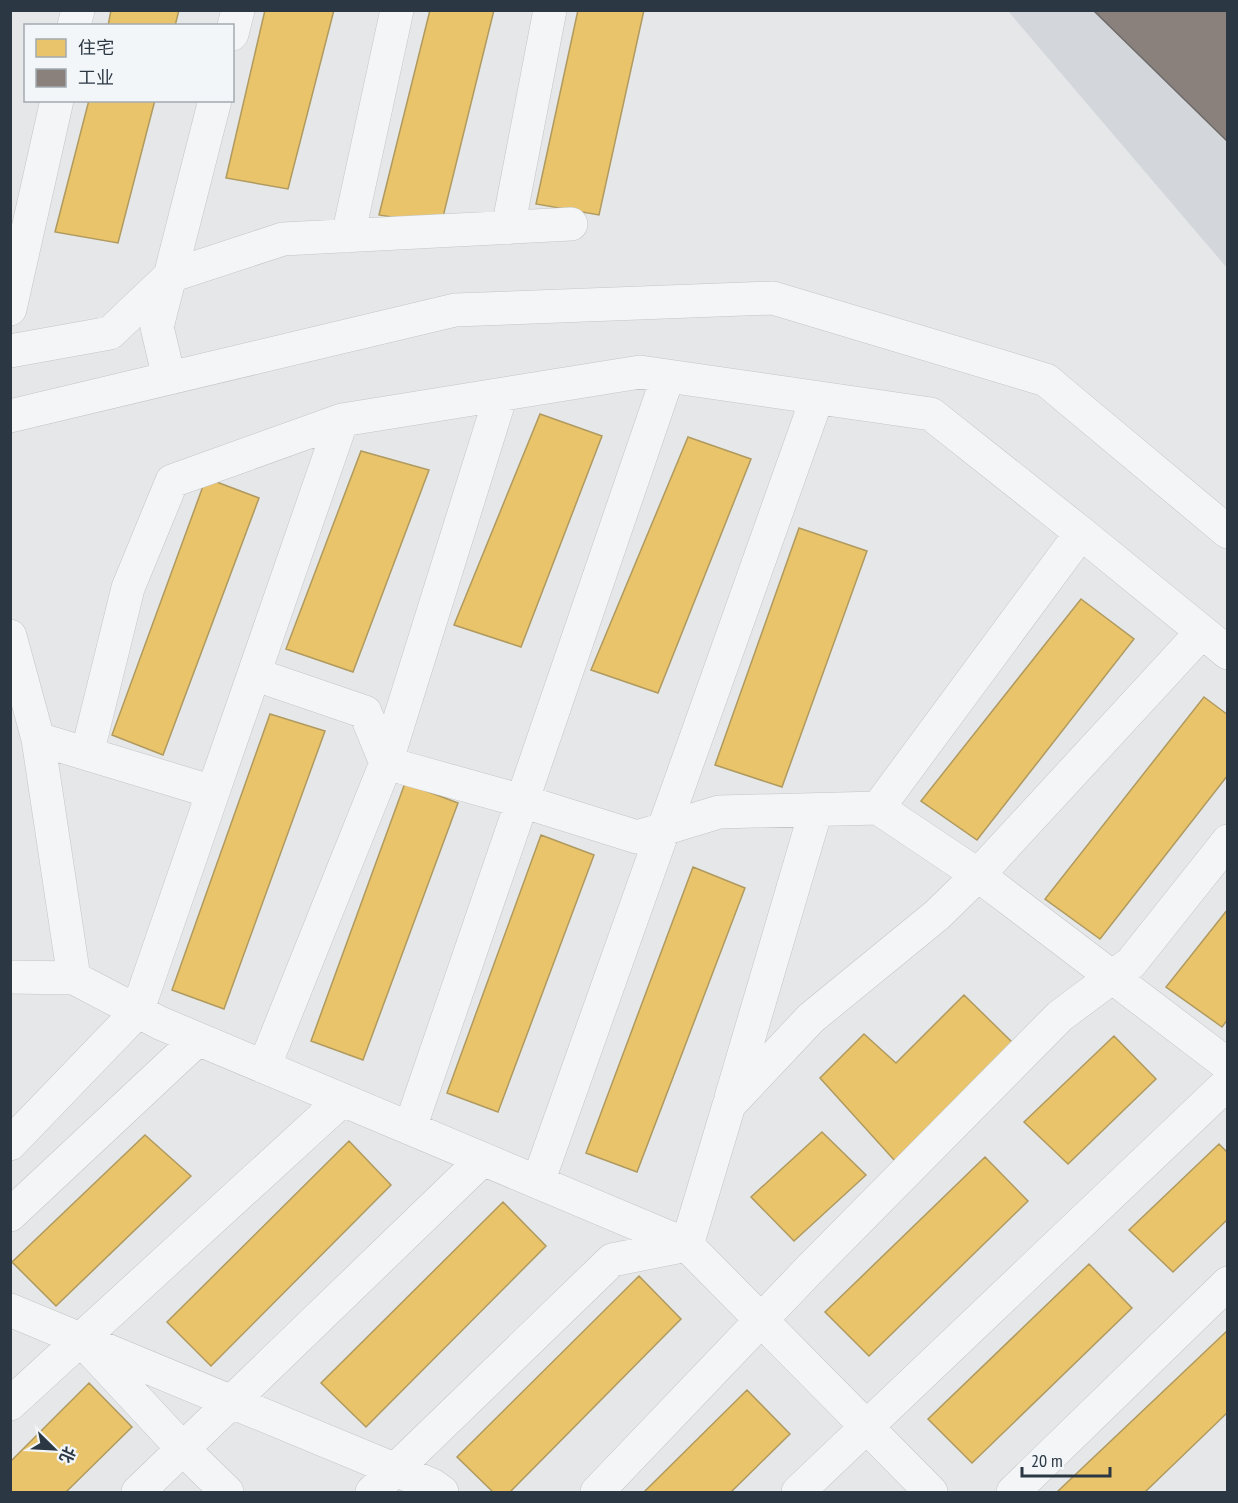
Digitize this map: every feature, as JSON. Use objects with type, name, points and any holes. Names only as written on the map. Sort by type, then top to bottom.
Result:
[{"type":"street","points":[[234,26],[238,10]]},
{"type":"street","points":[[348,236],[397,10]]},
{"type":"street","points":[[508,228],[550,10]]},
{"type":"street","points":[[10,309],[57,102]]},
{"type":"street","points":[[169,378],[157,327],[214,102]]},
{"type":"street","points":[[10,351],[110,333],[170,276],[284,239],[571,224]]},
{"type":"street","points":[[10,416],[455,310],[773,298],[1046,380],[1227,532]]},
{"type":"street","points":[[87,754],[128,588],[172,481],[342,420],[640,372],[931,414],[1227,653]]},
{"type":"street","points":[[410,1128],[668,376]]},
{"type":"street","points":[[264,1067],[386,763],[501,395]]},
{"type":"street","points":[[538,1182],[817,398]]},
{"type":"street","points":[[10,1144],[137,1012],[342,420]]},
{"type":"street","points":[[878,808],[1081,533]]},
{"type":"street","points":[[729,1105],[811,1018],[937,915],[978,875],[1202,632]]},
{"type":"street","points":[[10,636],[38,739],[74,978]]},
{"type":"street","points":[[254,674],[365,712],[386,763]]},
{"type":"street","points":[[38,739],[213,792]]},
{"type":"street","points":[[386,763],[522,801],[637,837],[719,812],[878,808],[978,875],[1227,1065]]},
{"type":"street","points":[[687,1245],[816,810]]},
{"type":"street","points":[[597,1492],[761,1320],[1060,1016],[1131,963],[1227,841]]},
{"type":"street","points":[[10,977],[74,978],[137,1012],[198,1039],[687,1245],[931,1492]]},
{"type":"street","points":[[10,1215],[198,1039]]},
{"type":"street","points":[[798,1492],[1227,1083]]},
{"type":"street","points":[[10,1404],[342,1100]]},
{"type":"street","points":[[138,1492],[483,1159]]},
{"type":"street","points":[[372,1492],[612,1260],[687,1245]]},
{"type":"street","points":[[1013,1492],[1227,1283]]},
{"type":"street","points":[[10,1310],[432,1485],[442,1492]]},
{"type":"street","points":[[81,1339],[183,1449],[227,1492]]},
{"type":"shaded area","points":[[1008,11],[1227,11],[1227,268]]},
{"type":"building: 住宅","points":[[111,10],[179,10],[176,24],[108,24]]},
{"type":"building: 住宅","points":[[265,10],[334,10],[288,189],[226,178]]},
{"type":"building: 住宅","points":[[430,10],[494,10],[441,225],[379,215]]},
{"type":"building: 住宅","points":[[578,10],[644,10],[599,215],[536,204]]},
{"type":"building: 住宅","points":[[88,102],[154,102],[118,243],[55,232]]},
{"type":"building: 住宅","points":[[540,414],[602,436],[521,647],[454,625]]},
{"type":"building: 住宅","points":[[688,437],[751,459],[658,693],[591,670]]},
{"type":"building: 住宅","points":[[361,451],[429,470],[353,672],[286,649]]},
{"type":"building: 住宅","points":[[206,478],[259,498],[163,755],[112,735]]},
{"type":"building: 住宅","points":[[799,528],[867,551],[782,787],[715,765]]},
{"type":"building: 住宅","points":[[1081,599],[1134,639],[977,840],[921,801]]},
{"type":"building: 住宅","points":[[1204,697],[1228,715],[1228,775],[1100,939],[1045,899]]},
{"type":"building: 住宅","points":[[270,714],[325,731],[224,1009],[172,990]]},
{"type":"building: 住宅","points":[[405,783],[458,803],[363,1060],[311,1041]]},
{"type":"building: 住宅","points":[[541,835],[594,855],[498,1112],[447,1093]]},
{"type":"building: 住宅","points":[[693,867],[745,888],[637,1172],[586,1153]]},
{"type":"building: 住宅","points":[[1228,909],[1228,1019],[1222,1027],[1166,987]]},
{"type":"building: 住宅","points":[[964,995],[1014,1044],[895,1161],[820,1078],[864,1034],[896,1063]]},
{"type":"building: 住宅","points":[[1114,1036],[1156,1079],[1068,1164],[1024,1122]]},
{"type":"building: 住宅","points":[[822,1132],[866,1175],[794,1241],[751,1197]]},
{"type":"building: 住宅","points":[[145,1135],[191,1176],[56,1306],[12,1262]]},
{"type":"building: 住宅","points":[[349,1141],[391,1185],[211,1366],[167,1322]]},
{"type":"building: 住宅","points":[[1219,1144],[1228,1153],[1228,1219],[1173,1272],[1129,1230]]},
{"type":"building: 住宅","points":[[985,1157],[1028,1201],[869,1356],[825,1312]]},
{"type":"building: 住宅","points":[[503,1202],[546,1246],[366,1427],[321,1383]]},
{"type":"building: 住宅","points":[[1089,1264],[1132,1308],[972,1463],[928,1419]]},
{"type":"building: 住宅","points":[[639,1276],[681,1319],[510,1492],[493,1492],[457,1457]]},
{"type":"building: 住宅","points":[[1228,1330],[1228,1412],[1145,1492],[1057,1492]]},
{"type":"building: 住宅","points":[[89,1383],[132,1427],[66,1492],[10,1492],[10,1462]]},
{"type":"building: 住宅","points":[[747,1390],[790,1434],[731,1492],[644,1492]]},
{"type":"building: 工业","points":[[1093,10],[1228,10],[1228,142]]}]
